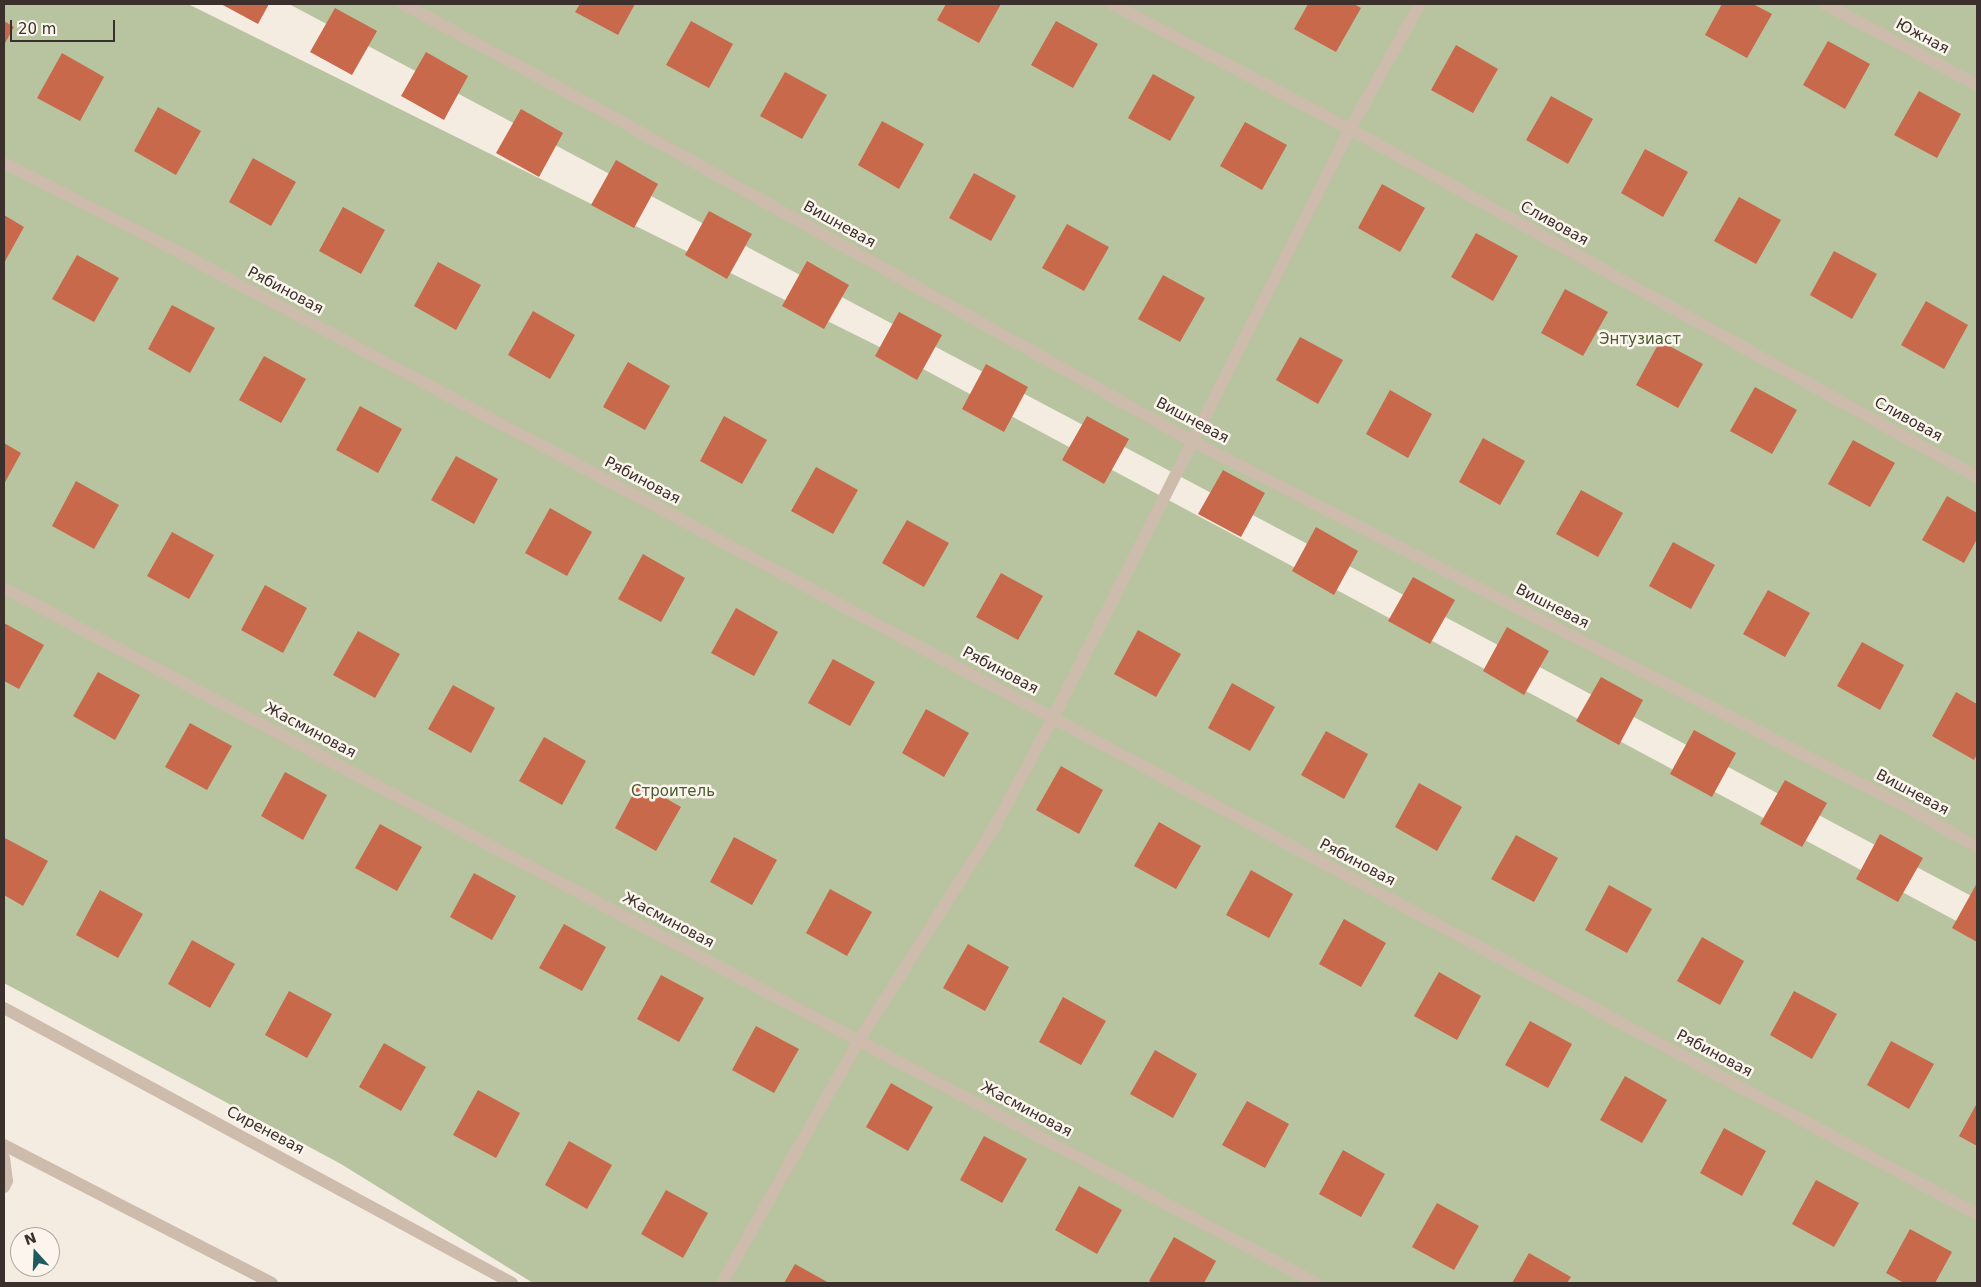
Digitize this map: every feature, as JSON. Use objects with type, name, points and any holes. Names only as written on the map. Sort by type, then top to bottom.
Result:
[{"type":"street","name":"Вишневая","points":[[403,4],[604,112],[1192,441],[1903,805],[1977,847]]},
{"type":"street","name":"Сливовая","points":[[1112,4],[1350,129],[1977,477]]},
{"type":"street","points":[[722,1283],[859,1040],[994,826],[1053,718],[1350,129],[1420,4]]},
{"type":"street","name":"Южная","points":[[1825,4],[1977,85]]},
{"type":"street","name":"Рябиновая","points":[[4,163],[169,247],[1053,718],[1977,1214]]},
{"type":"street","name":"Жасминовая","points":[[4,588],[1316,1283]]},
{"type":"street","name":"Сиреневая","points":[[4,1008],[512,1283]]},
{"type":"street","points":[[4,1145],[272,1283]]},
{"type":"street","points":[[4,1158],[7,1181],[4,1187]]},
{"type":"green space","name":"Строитель","points":[[4,4],[188,4],[910,362],[1977,932],[1977,1283],[533,1283],[341,1164],[4,983]]},
{"type":"green space","name":"Энтузиаст","points":[[289,4],[1977,4],[1977,899]]},
{"type":"building","points":[[221,4],[269,4],[258,24]]},
{"type":"building","points":[[580,4],[635,4],[618,35],[575,12]]},
{"type":"building","points":[[946,4],[1001,4],[979,43],[937,20]]},
{"type":"building","points":[[1308,4],[1354,4],[1361,8],[1336,52],[1294,29]]},
{"type":"building","points":[[1722,4],[1753,4],[1772,14],[1747,58],[1705,35]]},
{"type":"building","points":[[335,8],[377,31],[352,75],[310,52]]},
{"type":"building","points":[[4,21],[14,27],[4,45]]},
{"type":"building","points":[[691,21],[733,44],[709,88],[666,65]]},
{"type":"building","points":[[1056,21],[1098,44],[1073,88],[1031,65]]},
{"type":"building","points":[[1828,41],[1870,64],[1845,109],[1803,85]]},
{"type":"building","points":[[1456,45],[1498,69],[1473,113],[1431,90]]},
{"type":"building","points":[[426,52],[468,76],[444,120],[401,96]]},
{"type":"building","points":[[62,53],[104,77],[80,121],[37,98]]},
{"type":"building","points":[[785,72],[827,95],[802,139],[760,116]]},
{"type":"building","points":[[1153,74],[1195,97],[1170,141],[1128,118]]},
{"type":"building","points":[[1919,91],[1961,114],[1937,158],[1894,135]]},
{"type":"building","points":[[1551,96],[1593,119],[1568,164],[1526,140]]},
{"type":"building","points":[[158,107],[201,131],[176,175],[134,151]]},
{"type":"building","points":[[521,109],[563,133],[539,177],[496,153]]},
{"type":"building","points":[[882,121],[924,144],[899,189],[858,165]]},
{"type":"building","points":[[1245,122],[1287,145],[1262,190],[1220,166]]},
{"type":"building","points":[[1645,149],[1688,172],[1663,217],[1621,193]]},
{"type":"building","points":[[253,158],[296,182],[271,226],[229,202]]},
{"type":"building","points":[[616,160],[658,184],[634,228],[591,205]]},
{"type":"building","points":[[974,173],[1016,196],[991,241],[949,218]]},
{"type":"building","points":[[1382,184],[1425,208],[1400,252],[1358,228]]},
{"type":"building","points":[[1739,197],[1781,220],[1756,264],[1714,241]]},
{"type":"building","points":[[343,207],[385,230],[361,274],[319,251]]},
{"type":"building","points":[[709,211],[752,234],[727,279],[685,255]]},
{"type":"building","points":[[4,215],[24,227],[4,263]]},
{"type":"building","points":[[1067,224],[1109,247],[1084,291],[1042,268]]},
{"type":"building","points":[[1476,233],[1518,256],[1493,301],[1451,277]]},
{"type":"building","points":[[1834,251],[1877,274],[1852,319],[1810,295]]},
{"type":"building","points":[[77,255],[119,278],[94,322],[52,299]]},
{"type":"building","points":[[807,261],[849,285],[824,329],[782,306]]},
{"type":"building","points":[[438,262],[481,285],[456,330],[414,306]]},
{"type":"building","points":[[1163,275],[1205,298],[1180,342],[1138,319]]},
{"type":"building","points":[[1565,289],[1608,312],[1583,356],[1541,333]]},
{"type":"building","points":[[1926,301],[1968,325],[1944,369],[1901,345]]},
{"type":"building","points":[[172,305],[215,328],[190,373],[148,349]]},
{"type":"building","points":[[533,311],[575,335],[550,379],[508,355]]},
{"type":"building","points":[[899,312],[942,335],[917,380],[875,356]]},
{"type":"building","points":[[1300,337],[1343,360],[1318,404],[1276,380]]},
{"type":"building","points":[[1660,341],[1703,364],[1678,408],[1636,385]]},
{"type":"building","points":[[264,356],[306,379],[281,423],[239,400]]},
{"type":"building","points":[[628,362],[670,386],[645,430],[603,407]]},
{"type":"building","points":[[986,364],[1028,387],[1004,432],[962,409]]},
{"type":"building","points":[[1755,387],[1797,410],[1772,454],[1730,431]]},
{"type":"building","points":[[1390,390],[1432,414],[1408,458],[1366,434]]},
{"type":"building","points":[[360,406],[402,429],[378,473],[336,450]]},
{"type":"building","points":[[724,416],[767,440],[742,484],[700,461]]},
{"type":"building","points":[[1087,416],[1129,439],[1104,484],[1062,460]]},
{"type":"building","points":[[1483,438],[1525,461],[1500,505],[1459,482]]},
{"type":"building","points":[[1853,440],[1895,463],[1870,507],[1828,484]]},
{"type":"building","points":[[4,443],[21,453],[4,484]]},
{"type":"building","points":[[456,456],[498,479],[474,524],[431,500]]},
{"type":"building","points":[[816,467],[858,490],[833,534],[791,511]]},
{"type":"building","points":[[1223,470],[1265,493],[1241,537],[1198,514]]},
{"type":"building","points":[[76,481],[119,505],[94,549],[52,526]]},
{"type":"building","points":[[1581,490],[1623,513],[1598,557],[1556,534]]},
{"type":"building","points":[[1947,496],[1977,513],[1977,539],[1964,563],[1922,540]]},
{"type":"building","points":[[550,508],[592,532],[567,576],[525,553]]},
{"type":"building","points":[[907,520],[949,543],[924,587],[882,563]]},
{"type":"building","points":[[1316,527],[1358,551],[1334,595],[1292,571]]},
{"type":"building","points":[[172,532],[214,555],[189,599],[147,576]]},
{"type":"building","points":[[1673,542],[1715,565],[1691,609],[1649,586]]},
{"type":"building","points":[[643,554],[685,578],[661,622],[618,599]]},
{"type":"building","points":[[1001,573],[1043,596],[1018,640],[976,617]]},
{"type":"building","points":[[1413,577],[1455,600],[1430,644],[1388,621]]},
{"type":"building","points":[[265,585],[307,608],[283,653],[241,630]]},
{"type":"building","points":[[1768,590],[1810,613],[1785,657],[1743,634]]},
{"type":"building","points":[[736,608],[778,632],[754,676],[711,653]]},
{"type":"building","points":[[4,623],[44,645],[19,689],[4,681]]},
{"type":"building","points":[[1507,627],[1549,651],[1524,695],[1483,671]]},
{"type":"building","points":[[1138,630],[1181,654],[1156,697],[1114,674]]},
{"type":"building","points":[[358,631],[400,654],[375,698],[333,675]]},
{"type":"building","points":[[1862,642],[1904,665],[1880,710],[1837,686]]},
{"type":"building","points":[[833,659],[875,682],[850,726],[808,703]]},
{"type":"building","points":[[98,672],[140,695],[115,740],[73,716]]},
{"type":"building","points":[[1601,677],[1643,700],[1619,745],[1576,721]]},
{"type":"building","points":[[1232,683],[1275,707],[1250,751],[1208,728]]},
{"type":"building","points":[[453,685],[495,708],[471,753],[428,729]]},
{"type":"building","points":[[1956,692],[1977,704],[1977,754],[1974,760],[1932,736]]},
{"type":"building","points":[[926,709],[969,733],[944,777],[902,753]]},
{"type":"building","points":[[190,723],[232,746],[207,790],[165,767]]},
{"type":"building","points":[[1694,730],[1736,753],[1712,797],[1670,774]]},
{"type":"building","points":[[1326,731],[1368,754],[1344,799],[1301,775]]},
{"type":"building","points":[[544,737],[586,761],[562,805],[519,781]]},
{"type":"building","points":[[1061,766],[1103,790],[1079,834],[1036,810]]},
{"type":"building","points":[[285,772],[327,795],[303,840],[261,816]]},
{"type":"building","points":[[1785,780],[1827,803],[1802,847],[1760,824]]},
{"type":"building","points":[[639,783],[681,807],[656,851],[615,828]]},
{"type":"building","points":[[1419,783],[1462,807],[1437,851],[1395,827]]},
{"type":"building","points":[[1159,822],[1201,846],[1176,889],[1134,866]]},
{"type":"building","points":[[380,824],[422,847],[397,891],[355,868]]},
{"type":"building","points":[[1880,834],[1923,858],[1898,902],[1856,879]]},
{"type":"building","points":[[1516,835],[1558,858],[1534,902],[1491,879]]},
{"type":"building","points":[[734,837],[777,860],[752,905],[710,882]]},
{"type":"building","points":[[5,838],[48,861],[23,906],[4,895]]},
{"type":"building","points":[[1251,870],[1293,894],[1269,938],[1226,915]]},
{"type":"building","points":[[474,873],[516,896],[492,940],[450,917]]},
{"type":"building","points":[[1977,883],[1977,942],[1952,928]]},
{"type":"building","points":[[1609,885],[1652,909],[1627,953],[1585,930]]},
{"type":"building","points":[[830,889],[872,912],[847,956],[806,933]]},
{"type":"building","points":[[100,890],[143,914],[118,958],[76,935]]},
{"type":"building","points":[[1344,919],[1386,943],[1361,987],[1319,964]]},
{"type":"building","points":[[564,924],[606,947],[582,991],[539,968]]},
{"type":"building","points":[[1702,937],[1744,961],[1720,1005],[1677,981]]},
{"type":"building","points":[[192,940],[235,964],[210,1008],[168,984]]},
{"type":"building","points":[[968,944],[1009,967],[985,1011],[943,988]]},
{"type":"building","points":[[1439,972],[1481,996],[1457,1040],[1414,1016]]},
{"type":"building","points":[[661,975],[704,998],[679,1042],[637,1019]]},
{"type":"building","points":[[289,991],[332,1014],[307,1058],[265,1035]]},
{"type":"building","points":[[1794,991],[1837,1014],[1812,1059],[1770,1035]]},
{"type":"building","points":[[1063,997],[1106,1021],[1081,1065],[1039,1042]]},
{"type":"building","points":[[1530,1021],[1572,1044],[1548,1088],[1505,1065]]},
{"type":"building","points":[[756,1026],[799,1049],[774,1093],[732,1070]]},
{"type":"building","points":[[1891,1041],[1934,1064],[1909,1109],[1867,1085]]},
{"type":"building","points":[[384,1043],[426,1067],[401,1111],[359,1087]]},
{"type":"building","points":[[1155,1050],[1197,1074],[1173,1118],[1130,1094]]},
{"type":"building","points":[[1625,1076],[1667,1100],[1642,1143],[1600,1120]]},
{"type":"building","points":[[891,1083],[933,1107],[908,1151],[866,1127]]},
{"type":"building","points":[[478,1090],[520,1113],[496,1158],[453,1135]]},
{"type":"building","points":[[1247,1101],[1289,1124],[1265,1168],[1222,1145]]},
{"type":"building","points":[[1977,1103],[1977,1146],[1959,1136]]},
{"type":"building","points":[[1724,1128],[1766,1151],[1742,1196],[1700,1173]]},
{"type":"building","points":[[984,1136],[1027,1159],[1002,1203],[960,1180]]},
{"type":"building","points":[[569,1141],[612,1165],[587,1209],[545,1185]]},
{"type":"building","points":[[1343,1150],[1385,1174],[1361,1217],[1319,1194]]},
{"type":"building","points":[[1816,1180],[1859,1203],[1834,1247],[1792,1224]]},
{"type":"building","points":[[1079,1186],[1122,1210],[1097,1254],[1055,1230]]},
{"type":"building","points":[[666,1190],[708,1213],[683,1258],[641,1234]]},
{"type":"building","points":[[1437,1203],[1479,1226],[1454,1270],[1412,1247]]},
{"type":"building","points":[[1910,1229],[1952,1252],[1935,1283],[1904,1283],[1886,1273]]},
{"type":"building","points":[[1174,1237],[1216,1261],[1204,1283],[1153,1283],[1149,1281]]},
{"type":"building","points":[[1529,1253],[1571,1277],[1567,1283],[1512,1283]]},
{"type":"building","points":[[795,1264],[829,1283],[784,1283]]}]
